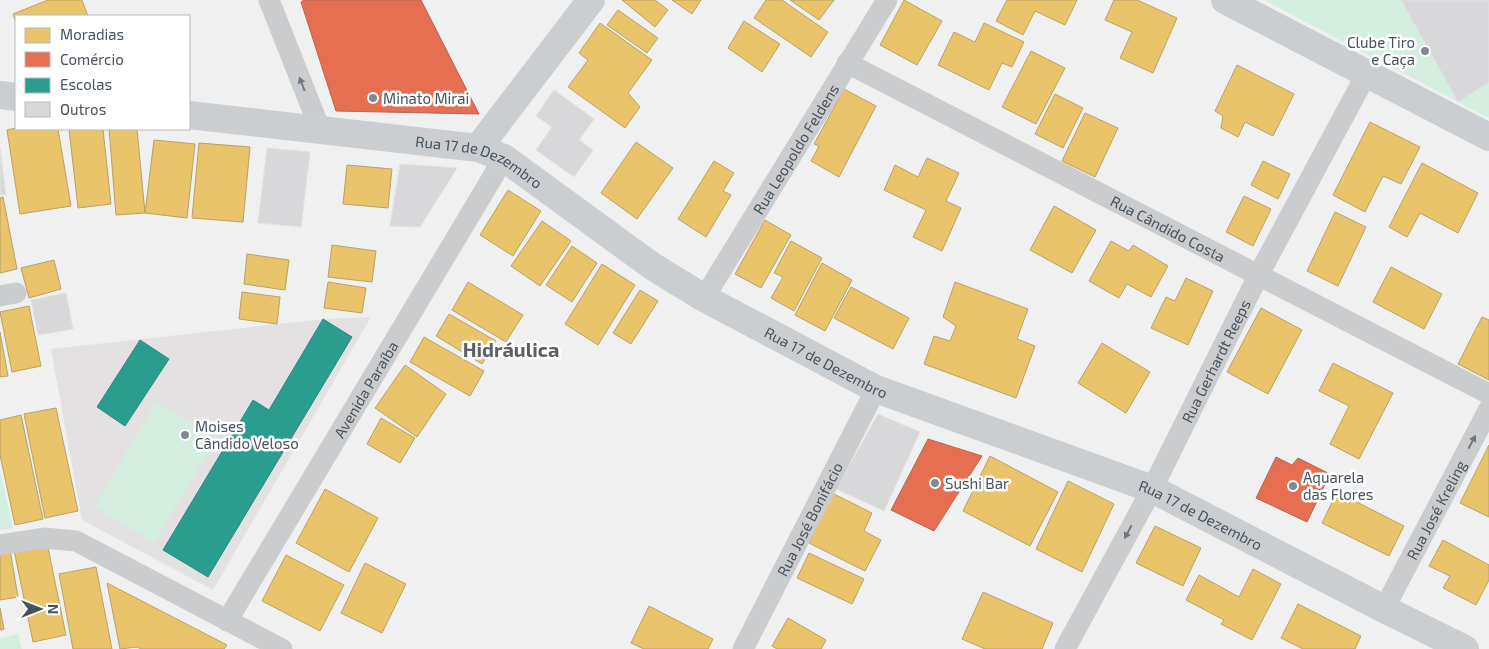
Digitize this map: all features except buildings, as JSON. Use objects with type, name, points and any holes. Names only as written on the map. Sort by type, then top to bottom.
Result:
[{"type":"main road","points":[[478,148],[592,0]]},
{"type":"main road","points":[[1225,0],[1489,137]]},
{"type":"main road","name":"Rua 17 de Dezembro","points":[[190,115],[478,148],[504,158],[652,266],[704,298],[876,388],[1152,489],[1384,610],[1466,649]]},
{"type":"street","points":[[270,0],[320,129]]},
{"type":"street","name":"Rua Leopoldo Feldens","points":[[704,298],[887,0]]},
{"type":"street","name":"Rua Cândido Costa","points":[[847,63],[1489,394]]},
{"type":"street","name":"Rua Gerhardt Reeps","points":[[1065,649],[1152,489],[1258,274],[1367,72]]},
{"type":"street","name":"Avenida Paraíba","points":[[227,621],[504,158]]},
{"type":"street","name":"Rua José Bonifácio","points":[[743,649],[876,388]]},
{"type":"street","name":"Rua José Kreling","points":[[1384,610],[1489,409]]},
{"type":"street","points":[[0,545],[44,538],[76,541],[227,621],[256,643],[282,649]]},
{"type":"shaded area","name":"Moises Cândido Veloso","points":[[371,317],[213,590],[82,520],[51,349],[323,319]]},
{"type":"green space","name":"Clube Tiro e Caça","points":[[1264,0],[1489,0],[1489,118],[1458,102]]},
{"type":"green space","points":[[156,402],[216,439],[154,543],[94,507]]},
{"type":"green space","points":[[0,470],[13,528],[0,530]]},
{"type":"green space","points":[[18,634],[22,649],[0,649],[0,638]]},
{"type":"place","name":"Clube Tiro e Caça","points":[[1425,51]]},
{"type":"place","name":"Minato Mirai","points":[[373,98]]},
{"type":"place","name":"Moises Cândido Veloso","points":[[185,435]]},
{"type":"place","name":"Sushi Bar","points":[[935,483]]},
{"type":"place","name":"Aquarela das Flores","points":[[1293,486]]},
{"type":"district","name":"Hidráulica","points":[[511,349]]}]
